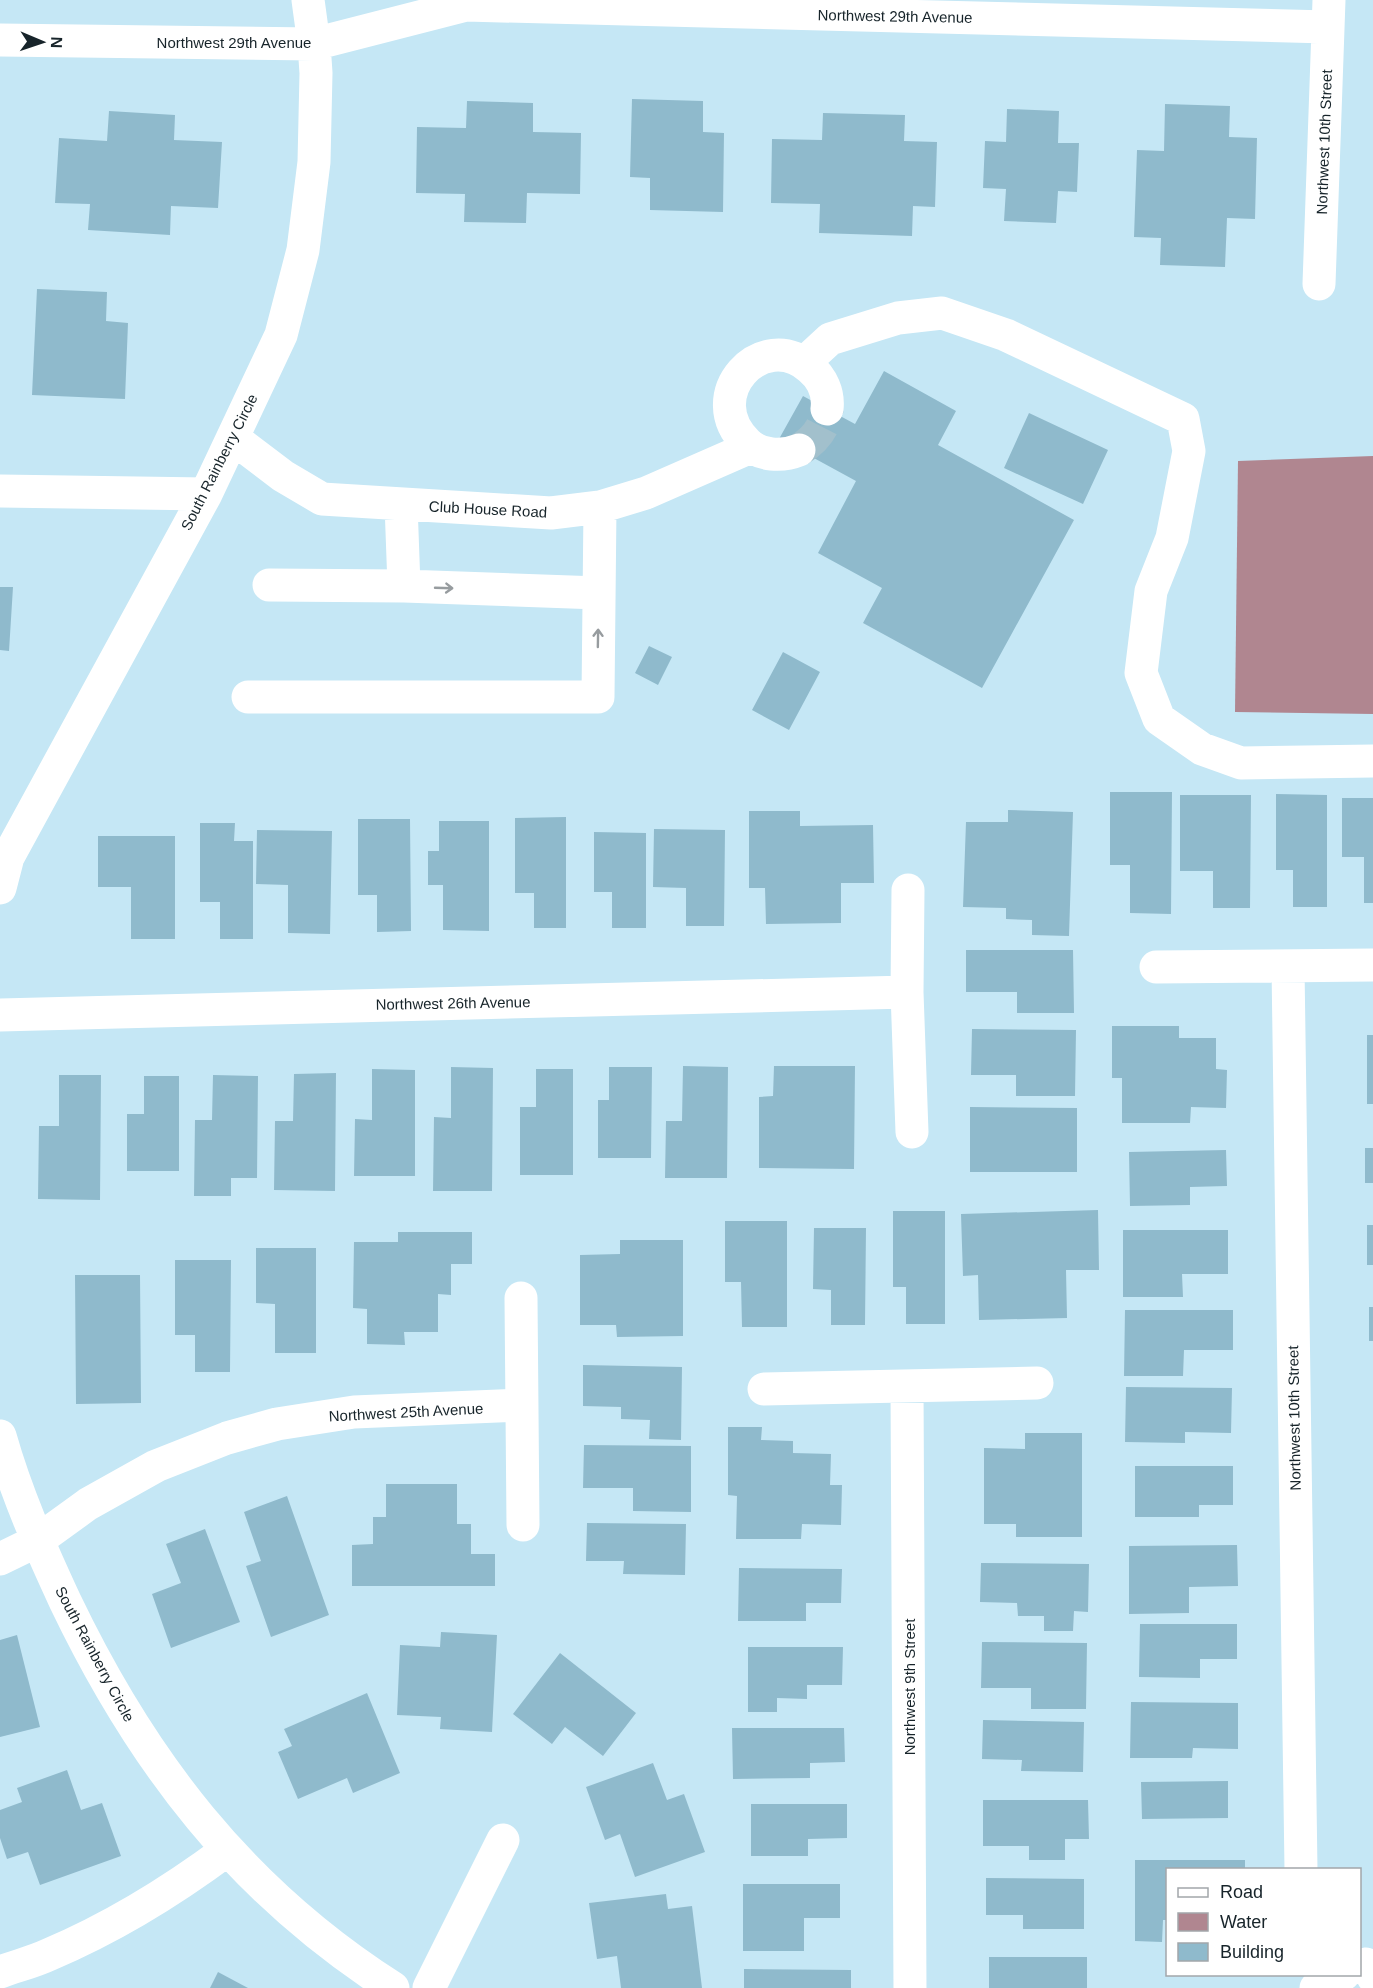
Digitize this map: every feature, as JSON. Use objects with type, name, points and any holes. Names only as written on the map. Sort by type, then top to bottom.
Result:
[{"type":"street","name":"South Rainberry Circle","points":[[0,888],[9,857],[206,494],[281,335],[303,249],[314,162],[314,44],[308,0]]},
{"type":"street","name":"Northwest 29th Avenue","points":[[0,40],[314,44],[466,5],[1328,14]]},
{"type":"street","name":"Northwest 10th Street","points":[[1319,284],[1328,14]]},
{"type":"street","points":[[804,363],[830,339],[898,318],[942,312],[1006,335],[1183,419],[1189,451],[1172,538],[1151,591],[1141,673],[1159,719],[1202,749],[1241,763],[1373,761]]},
{"type":"street","points":[[799,450],[781,455],[766,453],[751,447],[740,436],[732,423],[729,408],[730,392],[736,378],[747,366],[760,359],[775,355],[790,357],[804,363],[816,373],[824,387],[828,402],[827,409]]},
{"type":"street","name":"Club House Road","points":[[232,438],[283,476],[322,499],[551,513],[600,507],[646,493],[751,447]]},
{"type":"street","points":[[0,491],[206,494]]},
{"type":"street","points":[[401,504],[404,586]]},
{"type":"street","points":[[248,697],[598,697],[600,507]]},
{"type":"street","points":[[269,585],[404,586],[599,593]]},
{"type":"street","points":[[909,890],[907,992],[912,1132]]},
{"type":"street","points":[[1156,967],[1373,965]]},
{"type":"street","name":"Northwest 10th Street","points":[[1288,967],[1301,1868]]},
{"type":"street","name":"Northwest 26th Avenue","points":[[0,1015],[907,992]]},
{"type":"street","points":[[521,1298],[523,1525]]},
{"type":"street","points":[[764,1389],[1036,1383]]},
{"type":"street","name":"Northwest 9th Street","points":[[907,1386],[910,1988]]},
{"type":"street","name":"Northwest 25th Avenue","points":[[0,1559],[37,1541],[88,1504],[156,1466],[237,1435],[277,1424],[354,1412],[521,1405]]},
{"type":"street","name":"South Rainberry Circle","points":[[0,1436],[37,1541],[76,1624],[117,1701],[168,1779],[227,1850],[294,1914],[367,1972],[393,1988]]},
{"type":"street","points":[[429,1988],[503,1840]]},
{"type":"street","points":[[0,1972],[48,1955],[128,1916],[227,1850]]},
{"type":"street","points":[[1316,1988],[1346,1976]]},
{"type":"water","points":[[1373,456],[1373,714],[1235,712],[1238,461]]},
{"type":"building","points":[[632,99],[703,101],[703,132],[724,133],[723,212],[650,210],[650,178],[630,177]]},
{"type":"building","points":[[467,101],[533,103],[533,132],[581,133],[580,194],[527,193],[526,223],[464,222],[465,194],[416,193],[417,127],[466,128]]},
{"type":"building","points":[[1165,104],[1230,106],[1229,137],[1257,138],[1255,219],[1227,218],[1225,267],[1160,265],[1161,238],[1134,237],[1137,150],[1164,151]]},
{"type":"building","points":[[1007,109],[1059,111],[1058,143],[1079,143],[1077,192],[1058,191],[1056,223],[1004,221],[1006,189],[983,188],[985,141],[1006,142]]},
{"type":"building","points":[[109,111],[175,115],[174,140],[222,142],[218,208],[171,206],[170,235],[88,230],[90,204],[55,203],[59,138],[107,141]]},
{"type":"building","points":[[823,113],[905,115],[904,141],[937,142],[935,207],[913,206],[912,236],[819,233],[820,204],[771,203],[772,139],[822,140]]},
{"type":"building","points":[[37,289],[107,292],[106,321],[128,323],[125,399],[32,395]]},
{"type":"building","points":[[884,371],[956,411],[938,445],[1074,520],[982,688],[863,623],[882,588],[818,553],[856,481],[779,439],[803,396],[855,424]]},
{"type":"building","points":[[1029,413],[1108,450],[1083,504],[1004,468]]},
{"type":"building","points":[[0,587],[13,587],[9,651],[0,650]]},
{"type":"building","points":[[649,646],[672,657],[658,685],[635,673]]},
{"type":"building","points":[[783,652],[820,672],[789,730],[752,710]]},
{"type":"building","points":[[1110,792],[1172,792],[1171,914],[1130,913],[1130,865],[1110,865]]},
{"type":"building","points":[[1276,794],[1327,795],[1327,907],[1293,907],[1293,870],[1276,870]]},
{"type":"building","points":[[1180,795],[1251,795],[1250,908],[1213,908],[1213,871],[1180,871]]},
{"type":"building","points":[[1342,798],[1373,798],[1373,903],[1364,903],[1364,857],[1342,857]]},
{"type":"building","points":[[1008,810],[1073,812],[1069,936],[1032,935],[1032,920],[1006,919],[1006,908],[963,907],[966,822],[1008,822]]},
{"type":"building","points":[[749,811],[800,811],[800,826],[873,825],[874,883],[841,883],[841,923],[766,924],[765,888],[749,888]]},
{"type":"building","points":[[566,817],[566,928],[534,928],[534,893],[515,893],[515,818]]},
{"type":"building","points":[[358,819],[410,819],[411,931],[377,932],[377,895],[358,895]]},
{"type":"building","points":[[439,821],[489,821],[489,931],[443,930],[443,885],[428,885],[428,851],[439,851]]},
{"type":"building","points":[[200,823],[235,823],[234,841],[253,841],[253,939],[220,939],[220,902],[200,902]]},
{"type":"building","points":[[654,829],[725,830],[724,926],[686,926],[686,888],[653,887]]},
{"type":"building","points":[[257,830],[332,831],[330,934],[288,933],[288,885],[256,884]]},
{"type":"building","points":[[594,832],[646,833],[646,928],[612,928],[612,892],[594,892]]},
{"type":"building","points":[[98,836],[175,836],[175,939],[131,939],[131,887],[98,887]]},
{"type":"building","points":[[966,950],[1073,950],[1074,1013],[1017,1013],[1017,992],[966,992]]},
{"type":"building","points":[[1112,1026],[1179,1026],[1179,1038],[1216,1038],[1216,1069],[1227,1070],[1226,1108],[1191,1107],[1190,1123],[1122,1123],[1122,1078],[1112,1078]]},
{"type":"building","points":[[972,1029],[1076,1030],[1075,1096],[1016,1096],[1016,1075],[971,1075]]},
{"type":"building","points":[[1367,1035],[1373,1035],[1373,1104],[1367,1104]]},
{"type":"building","points":[[683,1066],[728,1067],[727,1178],[665,1178],[666,1121],[682,1121]]},
{"type":"building","points":[[774,1066],[855,1066],[854,1169],[759,1168],[759,1097],[773,1096]]},
{"type":"building","points":[[451,1067],[493,1068],[492,1191],[433,1191],[434,1117],[451,1118]]},
{"type":"building","points":[[609,1067],[652,1067],[651,1158],[598,1158],[598,1100],[609,1100]]},
{"type":"building","points":[[372,1069],[415,1070],[415,1176],[354,1176],[355,1119],[372,1120]]},
{"type":"building","points":[[536,1069],[573,1069],[573,1175],[520,1175],[520,1107],[536,1107]]},
{"type":"building","points":[[336,1073],[335,1191],[274,1190],[275,1121],[293,1121],[294,1074]]},
{"type":"building","points":[[59,1075],[101,1075],[100,1200],[38,1199],[39,1126],[59,1126]]},
{"type":"building","points":[[213,1075],[258,1076],[257,1178],[231,1178],[231,1196],[194,1196],[195,1120],[212,1120]]},
{"type":"building","points":[[144,1076],[179,1076],[179,1171],[127,1171],[127,1114],[144,1114]]},
{"type":"building","points":[[970,1107],[1077,1108],[1077,1172],[970,1172]]},
{"type":"building","points":[[1365,1148],[1373,1148],[1373,1183],[1365,1183]]},
{"type":"building","points":[[1226,1150],[1227,1186],[1190,1187],[1190,1205],[1130,1206],[1129,1152]]},
{"type":"building","points":[[1098,1210],[1099,1270],[1066,1270],[1067,1318],[979,1320],[978,1275],[963,1276],[961,1214]]},
{"type":"building","points":[[893,1211],[945,1211],[945,1324],[906,1324],[906,1287],[893,1287]]},
{"type":"building","points":[[725,1221],[787,1221],[787,1327],[742,1327],[741,1282],[725,1282]]},
{"type":"building","points":[[1367,1225],[1373,1225],[1373,1265],[1367,1265]]},
{"type":"building","points":[[814,1228],[866,1228],[865,1325],[831,1325],[831,1290],[813,1289]]},
{"type":"building","points":[[1123,1230],[1228,1230],[1228,1274],[1182,1274],[1183,1297],[1123,1297]]},
{"type":"building","points":[[398,1232],[472,1232],[472,1264],[451,1264],[451,1295],[438,1294],[438,1332],[404,1332],[405,1345],[367,1344],[367,1309],[353,1308],[354,1242],[398,1242]]},
{"type":"building","points":[[620,1240],[683,1240],[683,1336],[617,1337],[616,1325],[580,1325],[580,1255],[620,1254]]},
{"type":"building","points":[[256,1248],[316,1248],[316,1353],[275,1353],[275,1304],[256,1303]]},
{"type":"building","points":[[175,1260],[231,1260],[230,1372],[195,1372],[195,1335],[175,1335]]},
{"type":"building","points":[[75,1275],[140,1275],[141,1403],[76,1404]]},
{"type":"building","points":[[1369,1307],[1373,1307],[1373,1341],[1369,1341]]},
{"type":"building","points":[[1125,1310],[1233,1310],[1233,1350],[1184,1350],[1183,1376],[1124,1376]]},
{"type":"building","points":[[583,1365],[682,1367],[681,1440],[649,1439],[650,1420],[621,1419],[621,1407],[583,1406]]},
{"type":"building","points":[[1126,1387],[1232,1388],[1231,1433],[1185,1432],[1185,1443],[1125,1442]]},
{"type":"building","points":[[728,1427],[762,1427],[761,1440],[793,1441],[793,1453],[831,1454],[830,1485],[842,1485],[841,1525],[802,1524],[801,1539],[736,1539],[737,1496],[728,1495]]},
{"type":"building","points":[[1025,1433],[1082,1433],[1082,1537],[1016,1537],[1016,1524],[984,1524],[984,1448],[1025,1449]]},
{"type":"building","points":[[584,1445],[691,1446],[691,1512],[633,1511],[633,1488],[583,1488]]},
{"type":"building","points":[[1135,1466],[1233,1466],[1233,1505],[1199,1505],[1199,1517],[1135,1517]]},
{"type":"building","points":[[386,1484],[457,1484],[457,1524],[471,1524],[471,1554],[495,1554],[495,1586],[352,1586],[352,1545],[373,1544],[373,1517],[386,1517]]},
{"type":"building","points":[[287,1496],[329,1615],[271,1637],[246,1566],[261,1561],[244,1512]]},
{"type":"building","points":[[587,1523],[686,1524],[685,1575],[623,1574],[624,1561],[586,1561]]},
{"type":"building","points":[[205,1529],[240,1622],[171,1648],[152,1594],[181,1583],[166,1544]]},
{"type":"building","points":[[1237,1545],[1238,1586],[1189,1587],[1189,1613],[1129,1614],[1129,1546]]},
{"type":"building","points":[[981,1563],[1089,1564],[1088,1612],[1074,1611],[1073,1631],[1044,1631],[1044,1616],[1018,1616],[1017,1603],[980,1602]]},
{"type":"building","points":[[739,1568],[842,1569],[841,1603],[806,1603],[806,1621],[738,1621]]},
{"type":"building","points":[[1140,1624],[1237,1624],[1237,1659],[1200,1659],[1200,1678],[1139,1677]]},
{"type":"building","points":[[441,1632],[497,1635],[492,1732],[440,1729],[441,1717],[397,1715],[400,1645],[440,1647]]},
{"type":"building","points":[[17,1635],[40,1727],[0,1737],[0,1640]]},
{"type":"building","points":[[982,1642],[1087,1643],[1086,1709],[1031,1709],[1031,1688],[981,1688]]},
{"type":"building","points":[[748,1647],[843,1647],[842,1685],[807,1685],[807,1699],[777,1698],[777,1712],[748,1712]]},
{"type":"building","points":[[560,1653],[636,1713],[603,1756],[565,1727],[552,1744],[513,1714]]},
{"type":"building","points":[[367,1693],[400,1773],[353,1793],[347,1778],[298,1799],[278,1752],[292,1746],[284,1729]]},
{"type":"building","points":[[1131,1702],[1238,1703],[1238,1749],[1193,1748],[1192,1758],[1130,1758]]},
{"type":"building","points":[[983,1720],[1084,1722],[1083,1772],[1021,1771],[1022,1760],[982,1759]]},
{"type":"building","points":[[732,1728],[844,1728],[845,1762],[810,1763],[810,1778],[733,1779]]},
{"type":"building","points":[[653,1763],[667,1800],[684,1794],[705,1852],[635,1877],[620,1834],[605,1840],[586,1787]]},
{"type":"building","points":[[67,1770],[81,1810],[102,1803],[121,1856],[40,1885],[28,1852],[7,1859],[0,1838],[0,1810],[22,1802],[17,1788]]},
{"type":"building","points":[[1228,1781],[1228,1818],[1142,1819],[1141,1782]]},
{"type":"building","points":[[983,1800],[1088,1800],[1089,1839],[1065,1839],[1065,1860],[1029,1860],[1029,1846],[983,1846]]},
{"type":"building","points":[[751,1804],[847,1804],[847,1838],[808,1839],[808,1856],[751,1856]]},
{"type":"building","points":[[1135,1860],[1245,1860],[1245,1868],[1166,1868],[1166,1920],[1163,1920],[1162,1942],[1135,1941]]},
{"type":"building","points":[[986,1878],[1084,1879],[1084,1929],[1023,1929],[1023,1915],[986,1915]]},
{"type":"building","points":[[743,1884],[840,1884],[840,1918],[804,1918],[804,1951],[743,1951]]},
{"type":"building","points":[[666,1894],[668,1909],[692,1906],[702,1988],[621,1988],[617,1956],[597,1959],[589,1903]]},
{"type":"building","points":[[989,1957],[1087,1957],[1087,1988],[989,1988]]},
{"type":"building","points":[[744,1969],[851,1970],[851,1988],[744,1988]]},
{"type":"building","points":[[218,1972],[248,1988],[210,1988]]},
{"type":"tunnel","points":[[799,450],[818,433],[827,409]]}]
